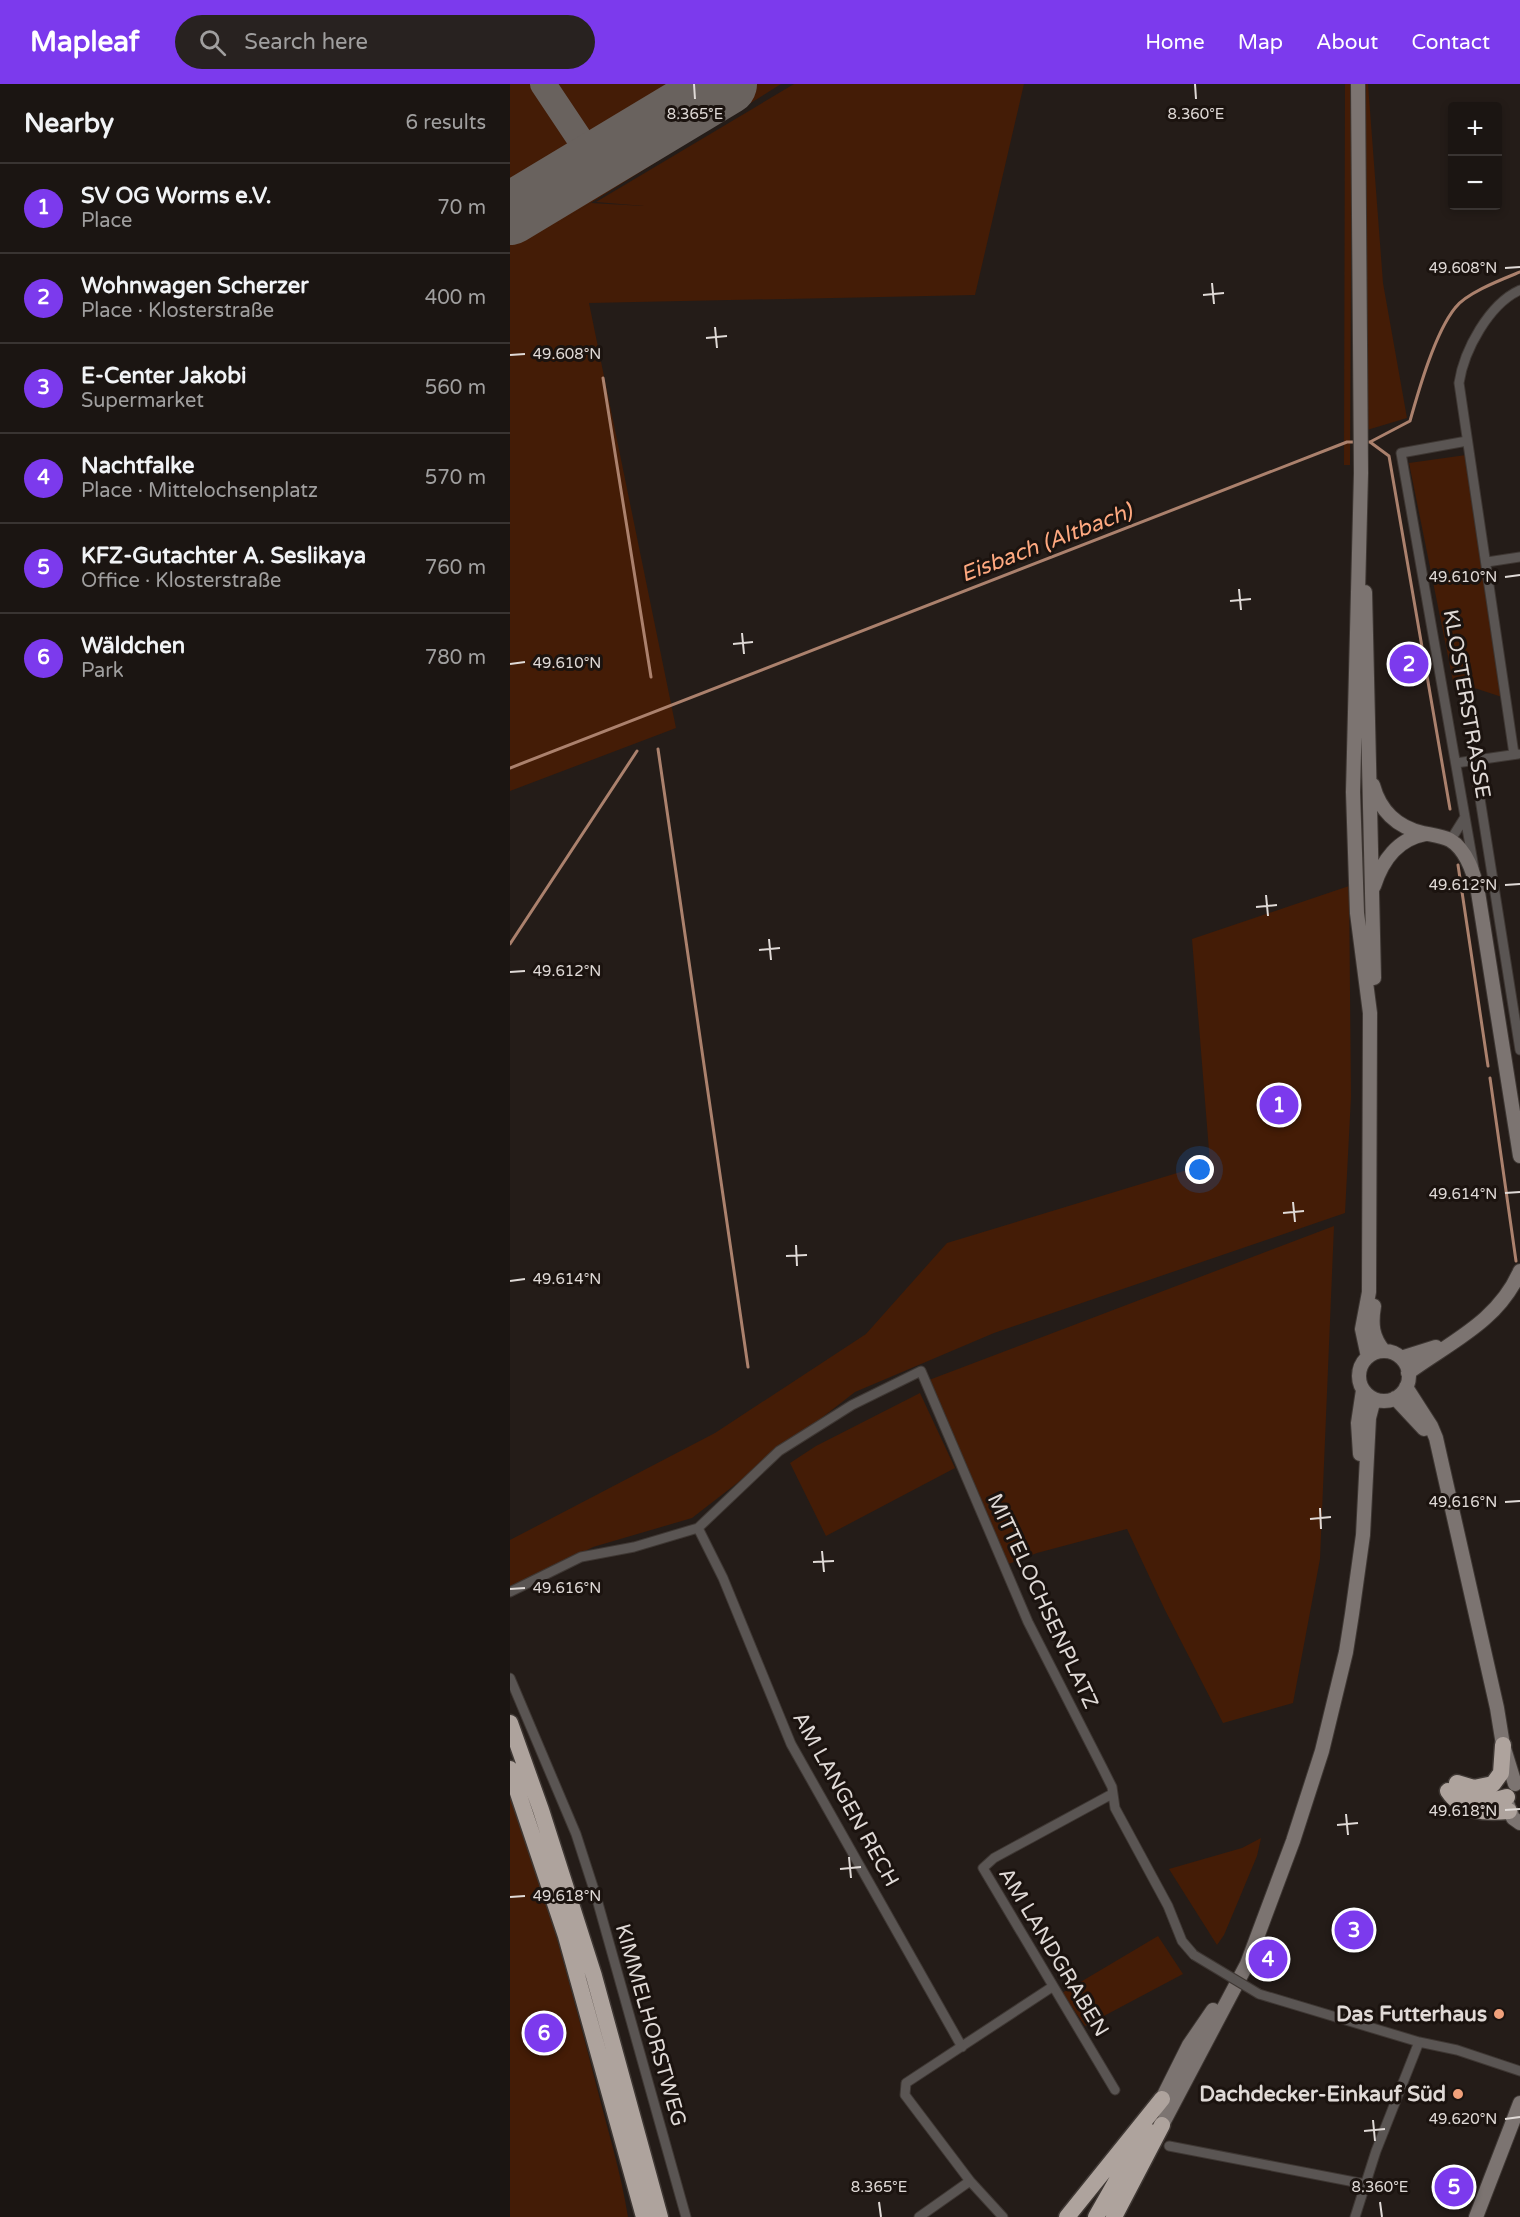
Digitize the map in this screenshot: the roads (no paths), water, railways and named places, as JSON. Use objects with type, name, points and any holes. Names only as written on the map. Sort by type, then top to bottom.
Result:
[{"type":"highway","points":[[510,1723],[541,1810],[594,1976],[660,2217]]},
{"type":"highway","points":[[1503,1745],[1501,1773],[1493,1784],[1474,1788],[1453,1787],[1481,1800],[1514,1799]]},
{"type":"highway","points":[[510,1769],[566,1936],[644,2217]]},
{"type":"highway","points":[[1067,2217],[1162,2099]]},
{"type":"highway","points":[[1096,2217],[1162,2099]]},
{"type":"highway","points":[[1114,2217],[1162,2125]]},
{"type":"highway","points":[[635,2186],[635,2217]]},
{"type":"main road","points":[[1358,84],[1361,473],[1353,792],[1357,913],[1370,1012],[1372,1102],[1369,1292],[1362,1337],[1368,1357]]},
{"type":"main road","points":[[1361,473],[1370,771],[1372,1328],[1376,1341],[1384,1351],[1401,1358],[1460,1340]]},
{"type":"main road","points":[[1370,771],[1376,793],[1390,817],[1405,828],[1450,840]]},
{"type":"main road","points":[[1371,893],[1377,875],[1391,852],[1409,838],[1427,834]]},
{"type":"main road","name":"KLOSTERSTRASSE","points":[[1450,840],[1465,857],[1475,879],[1520,1156]]},
{"type":"main road","points":[[1369,1394],[1382,1401],[1395,1398],[1407,1380],[1460,1340],[1496,1308],[1520,1273]]},
{"type":"main road","points":[[1162,2125],[1247,1964],[1293,1841],[1322,1751],[1352,1614],[1366,1503],[1369,1394],[1359,1371],[1368,1357],[1384,1351]]},
{"type":"main road","points":[[1401,1358],[1407,1380],[1431,1426],[1440,1456],[1497,1708],[1514,1799]]},
{"type":"main road","points":[[1162,2099],[1195,2034],[1222,1997],[1232,1978],[1281,1855],[1317,1742],[1338,1653],[1352,1562],[1360,1479],[1358,1413],[1369,1394]]},
{"type":"main road","points":[[1395,1398],[1421,1425],[1440,1456]]},
{"type":"main road","points":[[1497,1708],[1520,1764]]},
{"type":"main road","points":[[1476,2217],[1520,2103]]},
{"type":"street","points":[[1456,763],[1517,754],[1459,383],[1461,372],[1492,313],[1502,300],[1520,290]]},
{"type":"street","name":"KLOSTERSTRASSE","points":[[1467,441],[1401,453],[1475,879]]},
{"type":"street","points":[[1487,562],[1520,557]]},
{"type":"street","points":[[1474,761],[1520,1050]]},
{"type":"street","name":"KLOSTERSTRASSE","points":[[1450,840],[1465,817]]},
{"type":"street","name":"MITTELOCHSENPLATZ","points":[[510,1592],[581,1557],[634,1547],[698,1528],[779,1450],[852,1405],[921,1371],[1028,1622],[1102,1767],[1116,1808],[1166,1901],[1182,1941],[1194,1955],[1259,1994],[1419,2042],[1457,2050],[1520,2071]]},
{"type":"street","name":"AM LANGEN RECH","points":[[698,1528],[723,1578],[791,1744],[962,2047]]},
{"type":"street","name":"KIMMELHORSTWEG","points":[[510,1678],[576,1834],[596,1896],[686,2217]]},
{"type":"street","name":"AM LANDGRABEN","points":[[1112,1794],[994,1858],[983,1868],[1115,2090]]},
{"type":"street","points":[[1004,2217],[970,2181],[905,2095],[904,2089],[906,2083],[1052,1987]]},
{"type":"street","points":[[1355,2217],[1376,2151],[1419,2042]]},
{"type":"street","points":[[1169,2146],[1365,2184]]},
{"type":"street","points":[[919,2217],[970,2181]]},
{"type":"waterway","name":"Eisbach (Altbach)","points":[[1364,442],[1370,442],[1410,421],[1434,346],[1460,302],[1520,272]]},
{"type":"waterway","points":[[603,378],[651,677]]},
{"type":"waterway","name":"Eisbach (Altbach)","points":[[510,768],[1347,442],[1358,442]]},
{"type":"waterway","points":[[1370,442],[1389,456],[1450,809]]},
{"type":"waterway","points":[[658,749],[748,1367]]},
{"type":"waterway","points":[[510,944],[637,751]]},
{"type":"waterway","points":[[1458,865],[1488,1066]]},
{"type":"waterway","points":[[1490,1078],[1516,1261]]},
{"type":"place","name":"Wohnwagen Scherzer","points":[[1409,664]]},
{"type":"place","name":"SV OG Worms e.V.","points":[[1279,1105]]},
{"type":"place","name":"E-Center Jakobi","points":[[1354,1930]]},
{"type":"place","name":"Nachtfalke","points":[[1268,1959]]},
{"type":"place","name":"Das Futterhaus","points":[[1499,2014]]},
{"type":"place","name":"Wäldchen","points":[[544,2033]]},
{"type":"place","name":"Dachdecker-Einkauf Süd","points":[[1458,2094]]},
{"type":"place","name":"KFZ-Gutachter A. Seslikaya","points":[[1454,2187]]}]
